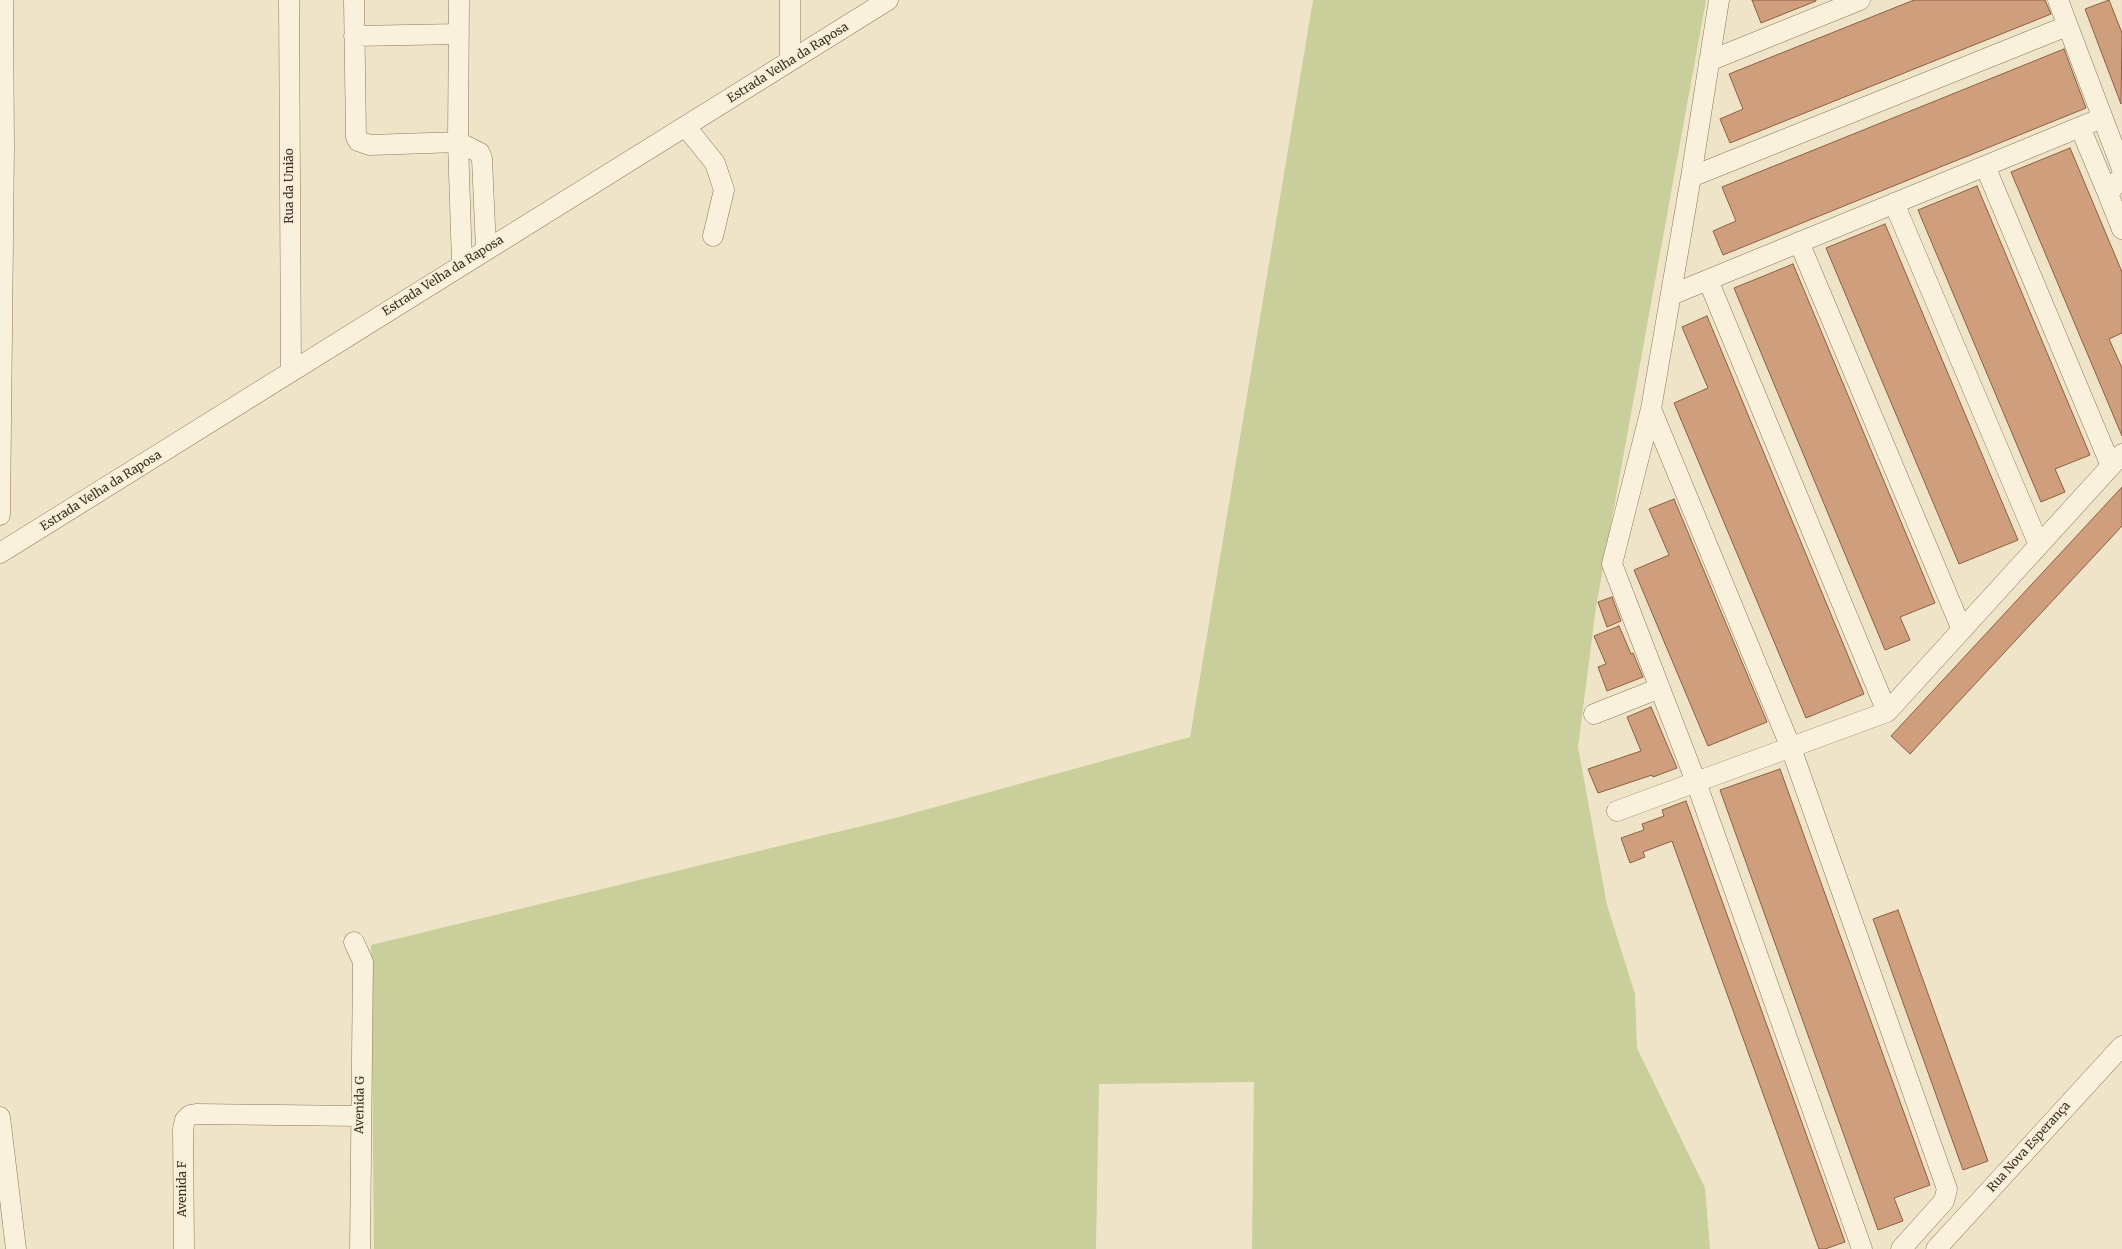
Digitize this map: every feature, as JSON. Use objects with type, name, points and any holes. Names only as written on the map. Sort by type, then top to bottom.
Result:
[{"type":"street","points":[[0,515],[3,0]]},
{"type":"street","name":"Rua da União","points":[[289,0],[291,372]]},
{"type":"street","points":[[354,0],[354,132],[358,141],[370,145],[458,142],[480,153],[482,159],[486,249]]},
{"type":"street","points":[[459,0],[458,142],[462,264]]},
{"type":"street","points":[[790,0],[790,61]]},
{"type":"street","name":"Estrada Velha da Raposa","points":[[0,553],[888,0]]},
{"type":"street","points":[[1719,0],[1691,178],[1651,409],[1612,564],[1696,782],[1862,1249]]},
{"type":"street","points":[[1709,61],[1860,0]]},
{"type":"street","points":[[2058,0],[2122,168]]},
{"type":"street","points":[[1691,178],[2067,26]]},
{"type":"street","points":[[354,36],[459,34]]},
{"type":"street","points":[[1671,295],[2102,118]]},
{"type":"street","points":[[686,127],[715,163],[724,190],[713,236]]},
{"type":"street","points":[[2080,127],[2122,229]]},
{"type":"street","points":[[1617,811],[1887,712],[2117,460],[1985,166]]},
{"type":"street","points":[[2108,194],[2122,176]]},
{"type":"street","points":[[1894,203],[2039,545]]},
{"type":"street","points":[[1800,242],[1962,630]]},
{"type":"street","points":[[1708,280],[1887,712]]},
{"type":"street","points":[[1651,409],[1791,748],[1947,1189],[1944,1201],[1901,1249]]},
{"type":"street","points":[[1594,714],[1660,688]]},
{"type":"street","name":"Avenida G","points":[[354,942],[363,962],[360,1249]]},
{"type":"street","name":"Rua Nova Esperança","points":[[1936,1249],[2122,1046]]},
{"type":"street","name":"Avenida F","points":[[184,1249],[183,1128],[185,1120],[190,1115],[360,1116]]},
{"type":"street","points":[[0,1117],[10,1239]]},
{"type":"green space","points":[[1313,0],[1706,0],[1596,607],[1578,747],[1607,905],[1635,994],[1637,1048],[1705,1188],[1710,1249],[1252,1249],[1254,1082],[1099,1084],[1096,1249],[374,1249],[371,945],[899,817],[1190,737]]},
{"type":"building","points":[[1752,0],[1816,0],[1816,1],[1761,23]]},
{"type":"building","points":[[1914,0],[2045,0],[2051,14],[1730,143],[1720,119],[1743,109],[1729,74]]},
{"type":"building","points":[[2109,0],[2122,33],[2121,104],[2085,9]]},
{"type":"building","points":[[2064,49],[2086,108],[1723,255],[1713,231],[1736,221],[1722,187]]},
{"type":"building","points":[[2070,148],[2122,272],[2122,333],[2109,339],[2122,368],[2122,436],[2011,172]]},
{"type":"building","points":[[1977,186],[2090,455],[2055,469],[2065,492],[2041,502],[1918,210]]},
{"type":"building","points":[[1885,224],[2018,540],[1959,564],[1826,248]]},
{"type":"building","points":[[1793,264],[1935,603],[1900,617],[1910,640],[1885,650],[1734,288]]},
{"type":"building","points":[[1707,316],[1864,694],[1806,718],[1674,403],[1708,388],[1682,327]]},
{"type":"building","points":[[2122,487],[2122,526],[1910,754],[1891,736]]},
{"type":"building","points":[[1674,499],[1767,722],[1708,746],[1634,570],[1669,555],[1649,509]]},
{"type":"building","points":[[1612,597],[1621,621],[1607,627],[1598,602]]},
{"type":"building","points":[[1619,626],[1643,677],[1607,691],[1598,667],[1606,664],[1594,636]]},
{"type":"building","points":[[1651,707],[1677,768],[1598,793],[1588,769],[1641,751],[1627,717]]},
{"type":"building","points":[[1780,769],[1930,1185],[1894,1198],[1903,1221],[1878,1230],[1720,790]]},
{"type":"building","points":[[1686,801],[1845,1242],[1825,1249],[1819,1249],[1672,841],[1643,852],[1645,857],[1630,863],[1621,838],[1644,830],[1642,824],[1664,816],[1662,810]]},
{"type":"building","points":[[1898,910],[1988,1161],[1963,1170],[1873,919]]}]
